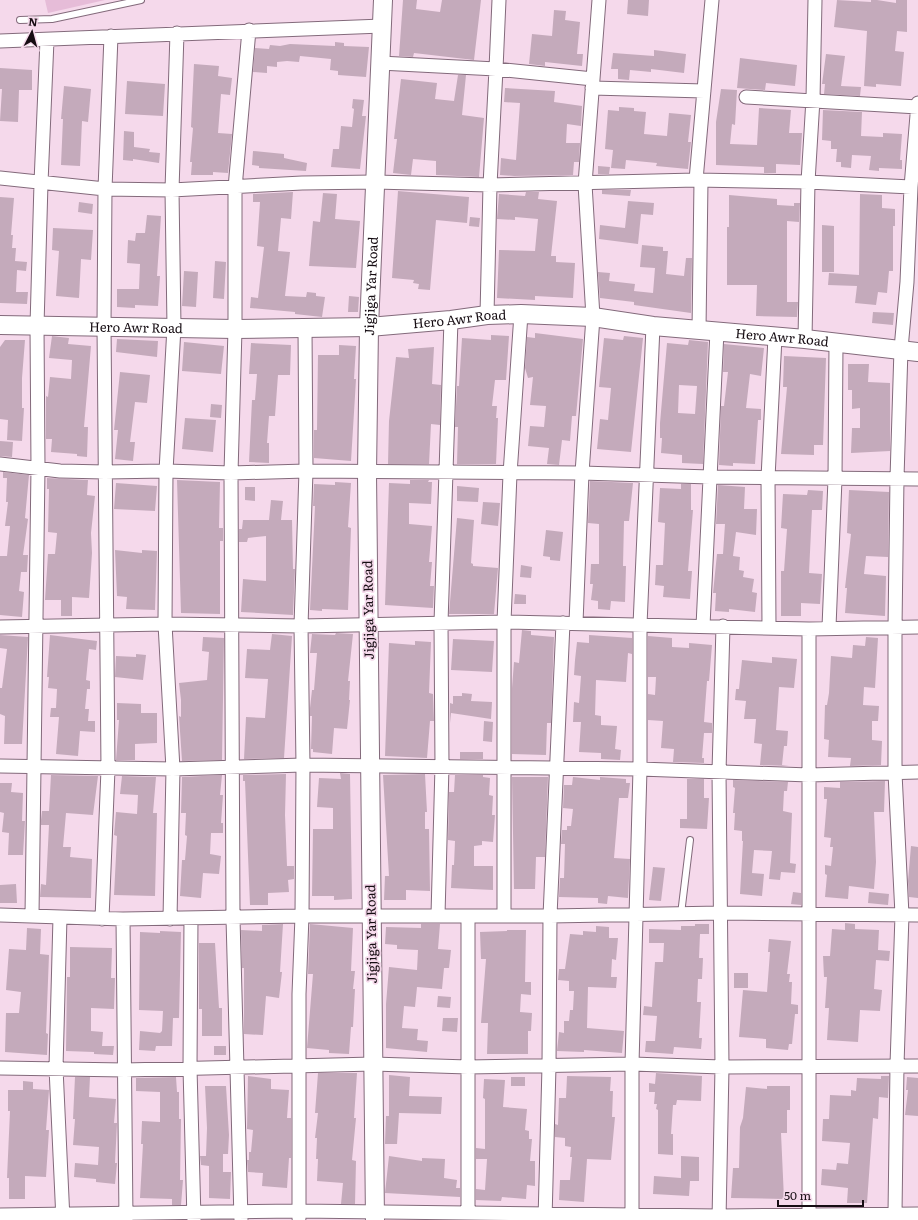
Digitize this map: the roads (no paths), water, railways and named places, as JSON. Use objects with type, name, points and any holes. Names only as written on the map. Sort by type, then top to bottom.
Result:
[{"type":"street","name":"Jigjiga Yar Road","points":[[375,1216],[367,473],[369,327],[382,0]]},
{"type":"street","points":[[487,314],[490,185],[499,0]]},
{"type":"street","points":[[576,623],[582,473],[593,317],[584,184],[599,0]]},
{"type":"street","points":[[699,330],[698,180],[712,0]]},
{"type":"street","points":[[805,339],[808,182],[813,99],[815,0]]},
{"type":"street","points":[[0,41],[249,30],[382,26]]},
{"type":"street","points":[[241,1216],[233,918],[231,473],[235,329],[235,188],[249,30]]},
{"type":"street","points":[[170,918],[173,769],[165,624],[166,470],[174,327],[172,190],[177,34]]},
{"type":"street","points":[[102,919],[108,769],[104,326],[105,189],[111,36]]},
{"type":"street","points":[[32,916],[38,468],[37,326],[40,183],[47,40]]},
{"type":"street","points":[[380,63],[496,69],[592,84],[704,92]]},
{"type":"street","points":[[746,97],[813,99],[918,107]]},
{"type":"street","points":[[896,1213],[897,1065],[902,915],[895,773],[897,478],[910,350],[907,282],[911,187],[915,173],[918,103]]},
{"type":"street","points":[[0,178],[105,189],[172,190],[235,188],[302,183],[375,182],[490,185],[584,184],[698,180],[808,182],[911,187]]},
{"type":"street","name":"Hero Awr Road","points":[[0,324],[37,326],[235,329],[369,327],[451,320],[487,314],[521,314],[593,317],[653,326],[776,336],[836,344],[910,350]]},
{"type":"street","points":[[504,915],[504,622],[510,474],[521,314]]},
{"type":"street","points":[[438,915],[442,766],[441,623],[444,473],[451,320]]},
{"type":"street","points":[[632,1218],[632,1064],[638,914],[640,625],[653,326]]},
{"type":"street","points":[[299,1215],[299,994],[302,916],[303,764],[301,626],[306,472],[305,328]]},
{"type":"street","points":[[703,626],[717,332]]},
{"type":"street","points":[[769,627],[768,478],[776,336]]},
{"type":"street","points":[[829,627],[835,479],[836,344]]},
{"type":"street","points":[[0,464],[105,472],[166,470],[231,473],[582,473],[710,477],[918,479]]},
{"type":"street","points":[[0,627],[165,624],[301,626],[504,622],[809,629],[829,627],[918,627]]},
{"type":"street","points":[[545,1217],[549,1066],[550,916],[563,623]]},
{"type":"street","points":[[720,1218],[722,1067],[719,772],[723,626]]},
{"type":"street","points":[[809,629],[809,1214]]},
{"type":"street","points":[[0,766],[173,769],[303,764],[640,769],[809,775],[918,772]]},
{"type":"street","points":[[0,915],[102,919],[438,915],[550,916],[721,913],[918,915]]},
{"type":"street","points":[[468,916],[468,1216]]},
{"type":"street","points":[[60,917],[56,1068],[63,1217]]},
{"type":"street","points":[[191,918],[190,1068],[194,1216]]},
{"type":"street","points":[[123,919],[126,1217]]},
{"type":"street","points":[[0,1068],[125,1070],[373,1064],[468,1067],[632,1064],[722,1067],[918,1066]]},
{"type":"street","points":[[0,1216],[126,1217],[299,1215],[720,1218],[809,1214],[918,1214]]},
{"type":"lane","points":[[20,20],[52,19],[141,0]]},
{"type":"lane","points":[[681,914],[690,840]]}]
